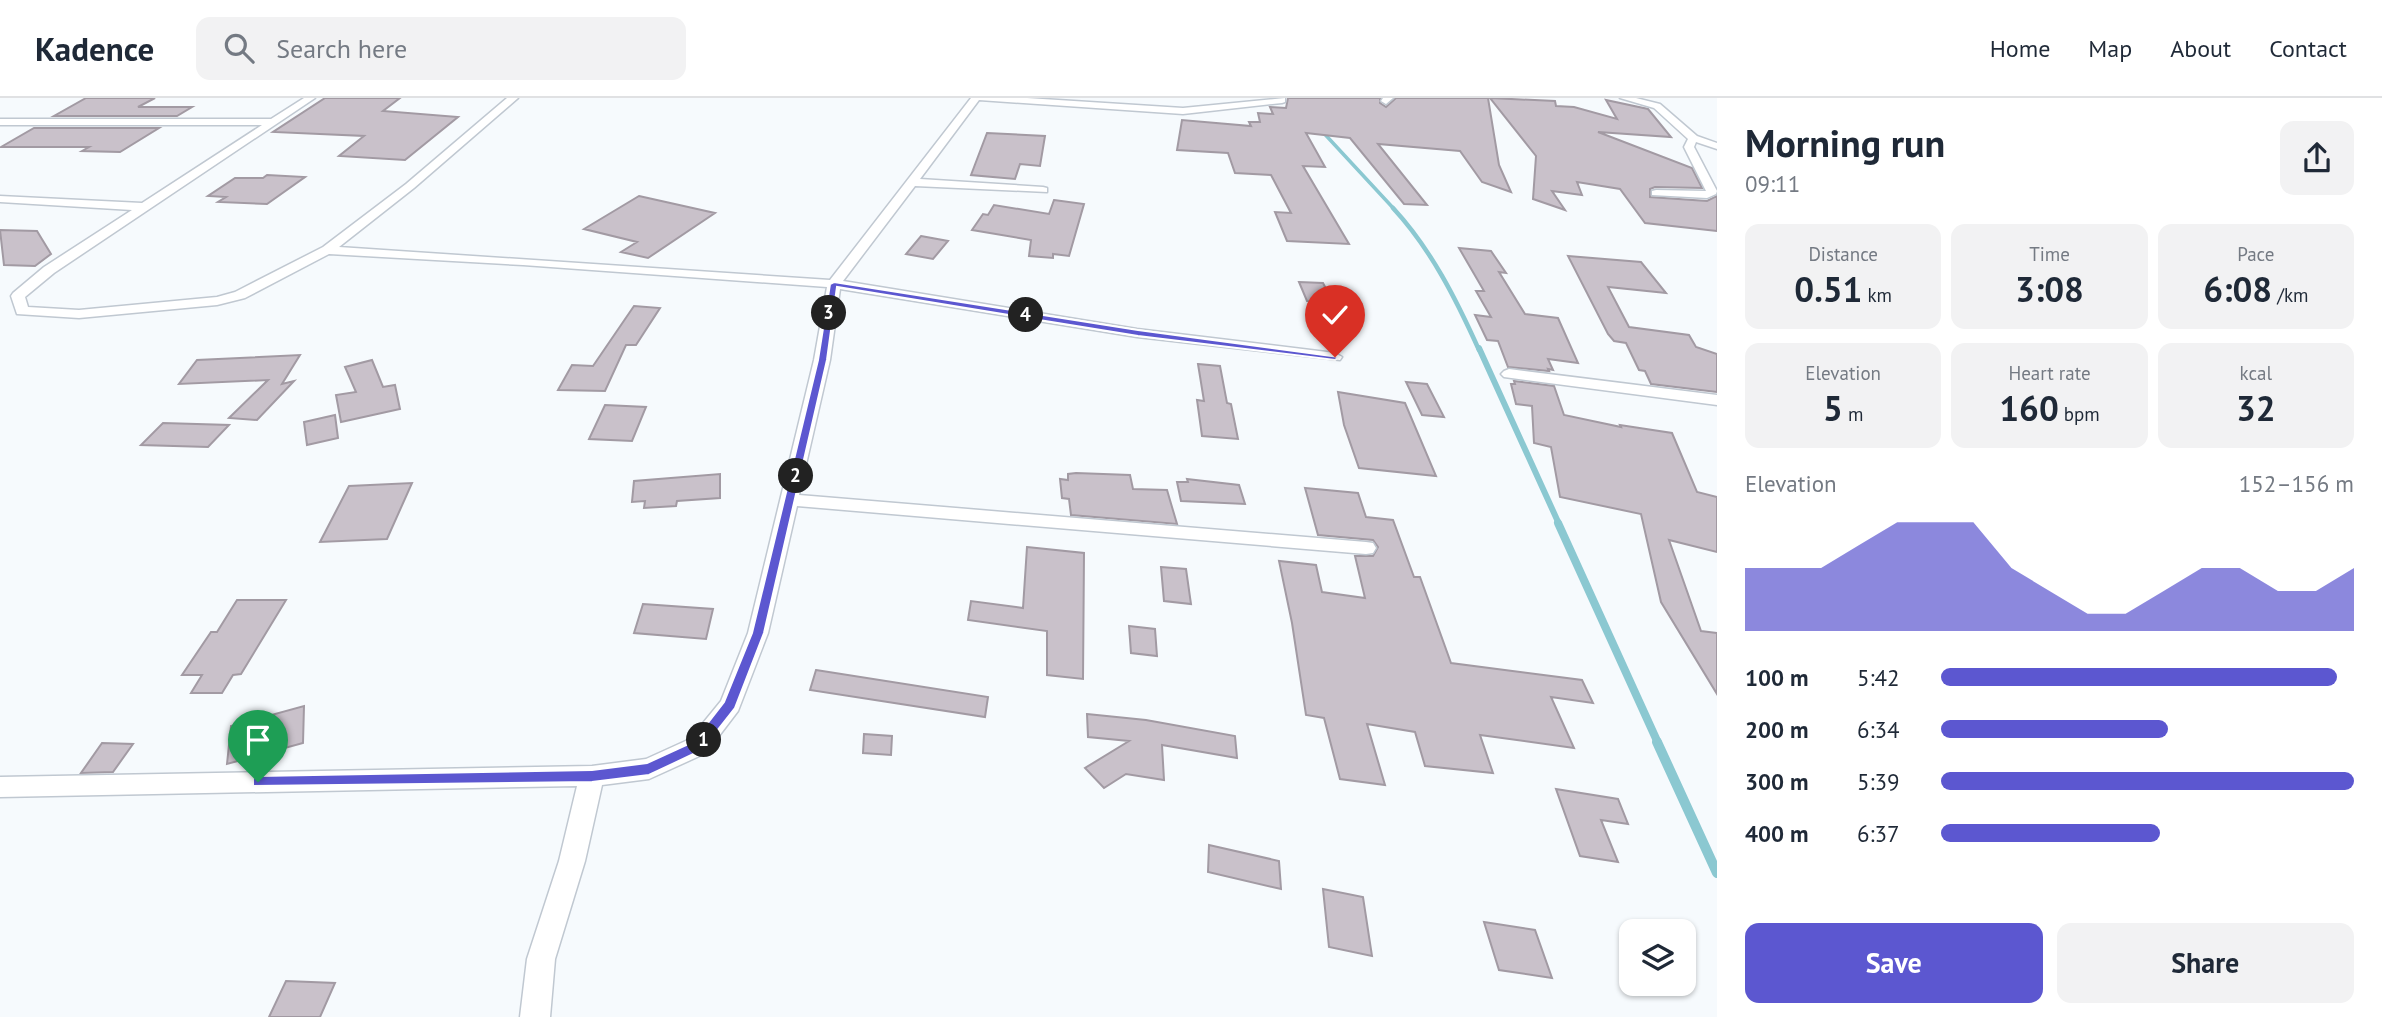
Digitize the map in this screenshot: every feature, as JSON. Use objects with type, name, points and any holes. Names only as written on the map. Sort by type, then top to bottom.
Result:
[{"type":"street","points":[[310,98],[49,270],[18,296],[22,311],[79,314],[217,301],[240,295],[327,250],[410,186],[513,98]]},
{"type":"street","points":[[0,787],[592,776],[649,769],[698,746],[730,705],[758,633],[822,360],[834,284],[976,98]]},
{"type":"street","points":[[983,98],[1173,111],[1212,110],[1282,100]]},
{"type":"street","points":[[1614,98],[1657,106],[1693,138],[1717,146]]},
{"type":"street","points":[[0,122],[276,122]]},
{"type":"street","points":[[1656,193],[1707,195],[1712,192],[1689,147],[1693,138]]},
{"type":"street","points":[[912,181],[1044,190]]},
{"type":"street","points":[[0,199],[146,207]]},
{"type":"street","points":[[327,250],[523,261],[834,284],[1138,333],[1335,357]]},
{"type":"street","points":[[1509,374],[1717,400]]},
{"type":"street","points":[[790,500],[1366,548]]},
{"type":"street","points":[[535,1017],[541,959],[572,861],[592,776]]},
{"type":"building","points":[[86,98],[155,98],[138,107],[192,107],[177,116],[54,116]]},
{"type":"building","points":[[325,98],[400,98],[383,111],[458,117],[405,160],[339,156],[364,136],[273,132]]},
{"type":"building","points":[[1288,98],[1380,98],[1380,103],[1386,107],[1396,98],[1488,98],[1499,165],[1511,192],[1482,182],[1460,151],[1378,144],[1427,205],[1404,204],[1350,138],[1306,133],[1325,167],[1303,166],[1349,244],[1287,241],[1275,212],[1291,213],[1271,175],[1235,173],[1228,153],[1177,150],[1182,120],[1251,126],[1249,122],[1260,122],[1258,113],[1273,114],[1270,107],[1286,108]]},
{"type":"building","points":[[1490,98],[1555,101],[1556,106],[1574,107],[1617,119],[1606,100],[1648,109],[1671,137],[1598,132],[1692,168],[1702,188],[1655,187],[1650,189],[1650,197],[1707,201],[1717,196],[1717,231],[1645,223],[1620,189],[1577,182],[1582,195],[1552,191],[1565,210],[1533,199],[1536,156]]},
{"type":"building","points":[[34,128],[159,128],[120,152],[82,151],[89,147],[1,147]]},
{"type":"building","points":[[987,133],[1045,136],[1040,166],[1020,164],[1015,179],[971,175]]},
{"type":"building","points":[[267,175],[305,177],[267,204],[218,202],[226,197],[208,196],[235,178],[263,178]]},
{"type":"building","points":[[639,196],[715,213],[648,258],[621,252],[637,242],[584,229]]},
{"type":"building","points":[[1054,200],[1084,204],[1069,256],[1029,256],[1031,240],[972,230],[983,214],[988,215],[994,205],[1049,214]]},
{"type":"building","points":[[0,230],[37,231],[51,254],[35,266],[4,265]]},
{"type":"building","points":[[921,236],[948,241],[933,259],[906,254]]},
{"type":"building","points":[[1459,248],[1491,251],[1506,273],[1499,272],[1525,314],[1558,318],[1578,363],[1548,359],[1553,370],[1548,369],[1549,371],[1508,367],[1498,341],[1487,340],[1475,315],[1491,317],[1476,291],[1484,291]]},
{"type":"building","points":[[1568,256],[1641,262],[1666,293],[1608,287],[1629,327],[1689,335],[1696,347],[1717,354],[1717,392],[1651,384],[1645,371],[1639,370],[1626,343],[1614,341],[1608,334]]},
{"type":"building","points":[[1299,282],[1323,283],[1333,302],[1307,301]]},
{"type":"building","points":[[634,306],[660,308],[636,345],[626,345],[605,391],[558,390],[572,365],[593,366]]},
{"type":"building","points":[[300,355],[282,384],[294,381],[257,420],[229,418],[268,380],[179,384],[197,360]]},
{"type":"building","points":[[372,360],[383,387],[395,385],[400,409],[341,422],[336,395],[356,392],[345,367]]},
{"type":"building","points":[[1198,364],[1220,366],[1238,439],[1202,436],[1197,400],[1204,401]]},
{"type":"building","points":[[1514,381],[1554,386],[1564,415],[1621,427],[1620,425],[1672,433],[1697,492],[1717,497],[1717,552],[1669,540],[1701,631],[1717,633],[1717,694],[1661,602],[1641,514],[1560,497],[1551,447],[1534,443],[1532,406],[1516,404],[1511,384],[1515,384]]},
{"type":"building","points":[[1406,382],[1427,384],[1444,417],[1422,415]]},
{"type":"building","points":[[1338,392],[1405,403],[1436,476],[1359,468],[1344,425]]},
{"type":"building","points":[[605,405],[646,407],[632,441],[589,439]]},
{"type":"building","points":[[335,415],[338,438],[307,445],[304,422]]},
{"type":"building","points":[[163,423],[229,425],[208,447],[141,445]]},
{"type":"building","points":[[720,474],[720,498],[677,501],[676,506],[644,508],[645,501],[632,502],[634,481]]},
{"type":"building","points":[[1068,474],[1130,475],[1133,489],[1167,490],[1177,524],[1071,515],[1069,499],[1062,498],[1060,479],[1068,480]]},
{"type":"building","points":[[1187,479],[1239,485],[1245,504],[1181,501],[1177,482],[1188,482]]},
{"type":"building","points":[[412,483],[387,539],[320,542],[349,486]]},
{"type":"building","points":[[1305,488],[1358,493],[1366,517],[1393,520],[1414,577],[1420,577],[1451,663],[1582,680],[1593,703],[1551,697],[1574,748],[1480,735],[1493,773],[1425,766],[1415,732],[1367,724],[1385,785],[1340,779],[1324,718],[1306,715],[1279,561],[1316,565],[1322,592],[1365,598],[1355,556],[1373,556],[1378,547],[1373,540],[1318,535]]},
{"type":"building","points":[[1027,547],[1084,553],[1083,679],[1047,675],[1047,631],[968,620],[971,601],[1023,608]]},
{"type":"building","points":[[1161,567],[1186,569],[1191,604],[1164,601]]},
{"type":"building","points":[[237,600],[286,600],[241,674],[233,675],[222,693],[191,693],[202,675],[182,675],[211,632],[217,632]]},
{"type":"building","points":[[643,604],[713,609],[706,639],[634,633]]},
{"type":"building","points":[[1129,626],[1155,629],[1157,656],[1131,653]]},
{"type":"building","points":[[816,670],[988,697],[985,717],[810,690]]},
{"type":"building","points":[[304,706],[303,743],[227,764],[231,726]]},
{"type":"building","points":[[1087,714],[1146,720],[1235,736],[1237,758],[1162,745],[1164,780],[1126,774],[1104,788],[1085,768],[1129,741],[1088,737]]},
{"type":"building","points":[[864,734],[892,736],[891,755],[863,753]]},
{"type":"building","points":[[102,743],[133,744],[113,772],[81,773]]},
{"type":"building","points":[[1556,789],[1618,799],[1628,824],[1601,820],[1618,862],[1580,856]]},
{"type":"building","points":[[1209,845],[1279,861],[1281,889],[1208,872]]},
{"type":"building","points":[[1323,889],[1363,897],[1372,956],[1329,947]]},
{"type":"building","points":[[1484,922],[1535,930],[1552,978],[1499,970]]},
{"type":"building","points":[[286,981],[335,983],[320,1017],[269,1017]]},
{"type":"waterway","points":[[1320,129],[1395,210]]},
{"type":"waterway","points":[[1393,208],[1442,275],[1479,350]]},
{"type":"waterway","points":[[1479,348],[1559,524]]},
{"type":"waterway","points":[[1558,523],[1658,743]]},
{"type":"waterway","points":[[1657,742],[1717,873]]},
{"type":"route","points":[[258,782],[592,776],[649,769],[698,746],[730,705],[758,633],[822,360],[834,284],[1138,333],[1335,357]]}]
